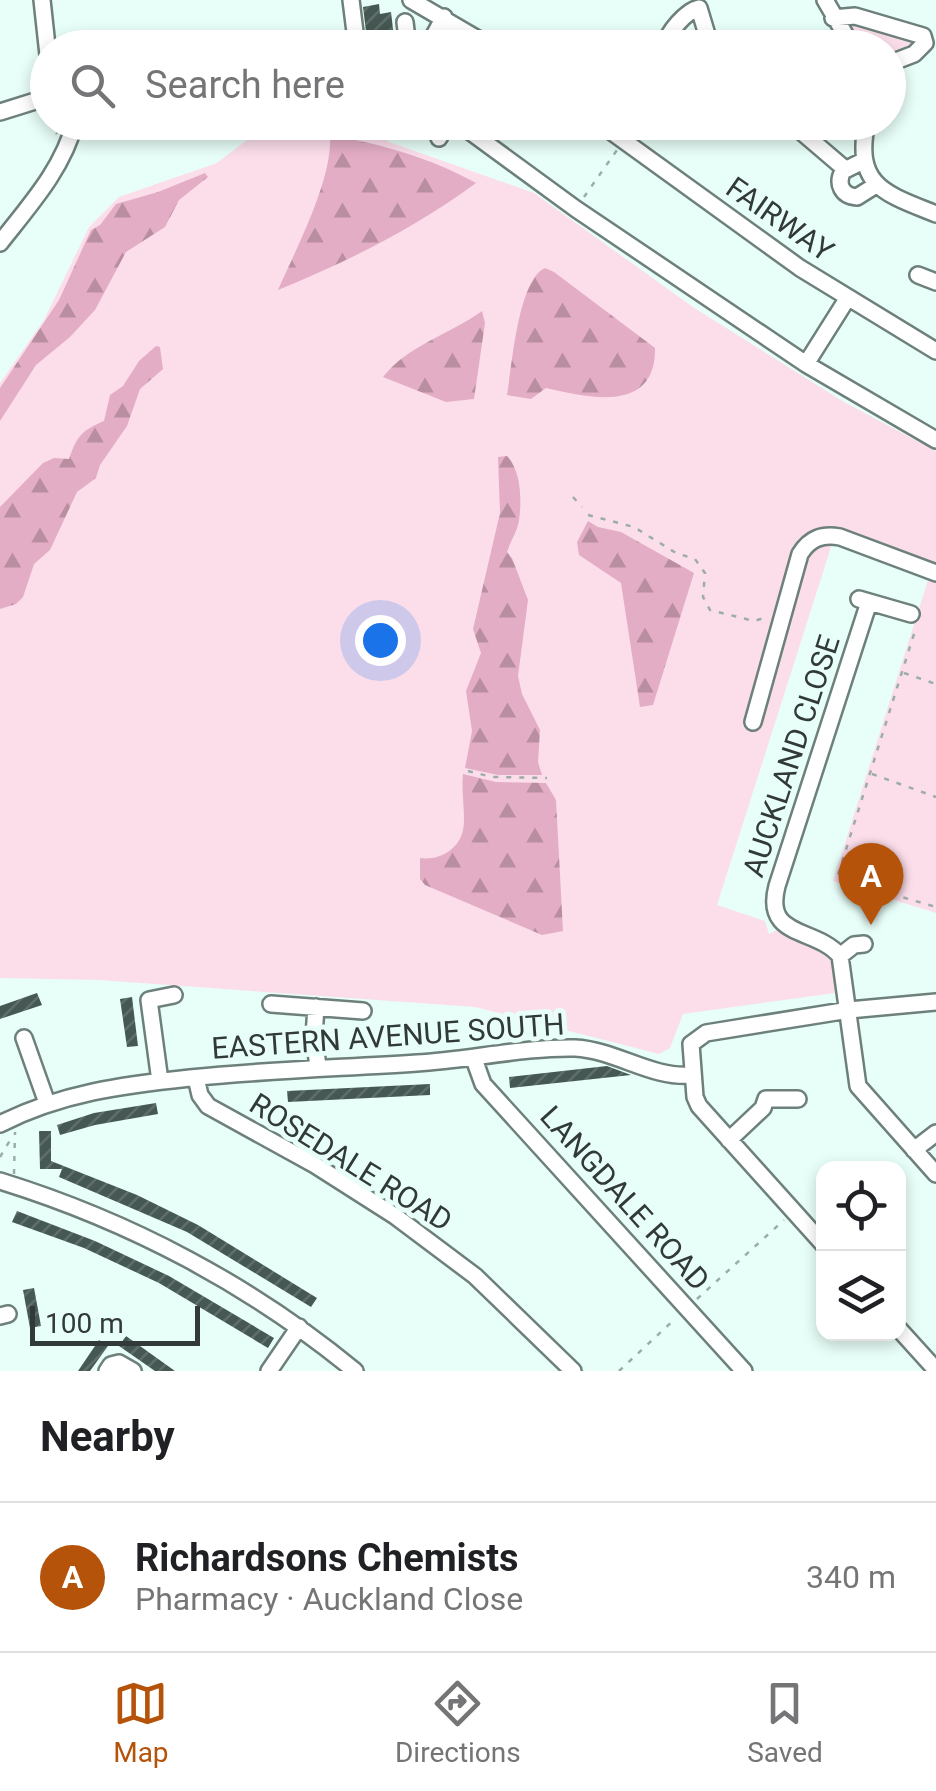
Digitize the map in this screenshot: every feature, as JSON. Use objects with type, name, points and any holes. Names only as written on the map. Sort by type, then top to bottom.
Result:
[{"type":"street","points":[[42,0],[45,30]]},
{"type":"street","points":[[351,0],[354,30]]},
{"type":"street","points":[[410,0],[465,30]]},
{"type":"street","points":[[825,0],[840,30]]},
{"type":"street","points":[[674,30],[692,9],[700,8],[706,30]]},
{"type":"street","points":[[832,18],[855,16],[903,30]]},
{"type":"street","points":[[437,30],[444,17]]},
{"type":"street","points":[[404,22],[405,30]]},
{"type":"street","points":[[906,31],[923,36],[925,43],[906,56]]},
{"type":"street","points":[[0,112],[30,103]]},
{"type":"street","points":[[0,243],[42,190],[68,140]]},
{"type":"street","points":[[482,140],[576,209],[806,364],[936,440]]},
{"type":"street","points":[[811,140],[845,169]]},
{"type":"street","points":[[864,140],[863,154],[876,185],[936,214]]},
{"type":"street","name":"FAIRWAY","points":[[623,141],[847,300],[936,351]]},
{"type":"street","points":[[863,154],[845,169],[840,186],[849,196],[861,196],[876,185]]},
{"type":"street","points":[[918,276],[936,282]]},
{"type":"street","points":[[806,364],[847,300]]},
{"type":"street","points":[[753,722],[800,554],[812,540],[840,538],[936,574]]},
{"type":"street","name":"AUCKLAND CLOSE","points":[[840,956],[825,942],[787,927],[775,909],[775,895],[869,602],[911,614]]},
{"type":"street","points":[[864,944],[854,945],[840,956],[861,1092],[936,1174]]},
{"type":"street","points":[[160,1081],[149,1000],[174,995]]},
{"type":"street","points":[[816,1236],[699,1106],[690,1047],[700,1034],[849,1010],[936,1002]]},
{"type":"street","points":[[271,1004],[363,1011]]},
{"type":"street","points":[[316,1008],[318,1067]]},
{"type":"street","points":[[24,1038],[47,1103]]},
{"type":"street","name":"EASTERN AVENUE SOUTH","points":[[0,1124],[47,1103],[100,1088],[318,1067],[474,1059],[563,1048],[609,1054],[670,1076],[692,1075]]},
{"type":"street","name":"LANGDALE ROAD","points":[[474,1059],[483,1084],[744,1371]]},
{"type":"street","name":"ROSEDALE ROAD","points":[[196,1078],[200,1095],[208,1106],[353,1188],[475,1276],[573,1371]]},
{"type":"street","points":[[729,1140],[763,1108],[766,1099],[798,1099]]},
{"type":"street","points":[[914,1150],[936,1133]]},
{"type":"street","points":[[7,1183],[164,1247],[299,1326],[355,1371]]},
{"type":"street","points":[[269,1371],[299,1326]]},
{"type":"street","points":[[906,1337],[936,1370]]},
{"type":"street","points":[[107,1371],[119,1363],[133,1371]]},
{"type":"path","points":[[576,209],[623,141]]},
{"type":"path","points":[[574,498],[582,507]]},
{"type":"path","points":[[588,516],[634,527],[676,552],[695,558],[705,573],[703,597],[710,610],[754,621],[772,614]]},
{"type":"path","points":[[914,634],[836,878],[936,907]]},
{"type":"path","points":[[902,672],[936,684]]},
{"type":"path","points":[[468,771],[492,777],[547,778]]},
{"type":"path","points":[[870,773],[936,797]]},
{"type":"path","points":[[0,1158],[15,1134],[7,1183]]},
{"type":"path","points":[[619,1371],[793,1211]]},
{"type":"shaded area","points":[[854,22],[891,30],[853,30]]},
{"type":"shaded area","points":[[906,33],[916,43],[906,53]]},
{"type":"shaded area","points":[[247,140],[386,140],[534,193],[693,307],[844,402],[936,451],[936,913],[833,881],[928,580],[848,546],[832,544],[717,905],[765,921],[769,934],[777,930],[823,953],[835,969],[835,993],[683,1014],[670,1048],[659,1054],[475,1007],[99,980],[0,978],[0,383],[44,320],[89,227],[119,197],[217,163]]},
{"type":"green space","points":[[330,140],[354,140],[405,153],[476,183],[381,242],[278,290],[320,193]]},
{"type":"green space","points":[[205,173],[208,177],[179,200],[165,227],[126,252],[95,310],[36,365],[0,421],[0,388],[59,300],[91,230],[100,225],[116,204]]},
{"type":"green space","points":[[545,268],[655,348],[652,369],[644,384],[616,397],[546,388],[531,399],[507,395],[522,306],[528,289]]},
{"type":"green space","points":[[482,311],[485,323],[474,399],[446,402],[383,377],[416,349]]},
{"type":"green space","points":[[156,346],[160,347],[163,369],[140,389],[127,426],[100,465],[96,478],[77,492],[50,550],[34,564],[23,597],[0,609],[0,507],[43,463],[54,458],[69,459],[81,435],[104,421],[110,395],[123,386],[139,361]]},
{"type":"green space","points":[[507,456],[518,478],[520,504],[518,524],[507,552],[528,600],[518,676],[522,694],[540,730],[538,762],[542,775],[498,775],[465,768],[472,731],[466,691],[481,653],[473,629],[500,513],[498,457]]},
{"type":"green space","points":[[588,521],[621,532],[694,573],[653,705],[640,707],[621,583],[579,555],[577,542]]},
{"type":"green space","points":[[463,774],[496,782],[546,783],[556,800],[563,931],[542,935],[425,885],[420,879],[420,858],[447,853],[461,837]]},
{"type":"building","points":[[379,4],[380,14],[391,12],[393,30],[366,30],[363,7]]},
{"type":"building","points":[[37,993],[42,1005],[0,1019],[0,1006]]},
{"type":"building","points":[[132,997],[138,1046],[127,1047],[120,999]]},
{"type":"building","points":[[607,1066],[631,1075],[510,1088],[509,1077]]},
{"type":"building","points":[[430,1084],[430,1095],[288,1102],[287,1091]]},
{"type":"building","points":[[156,1103],[158,1114],[60,1135],[57,1125],[94,1113]]},
{"type":"building","points":[[39,1131],[51,1131],[51,1161],[137,1195],[198,1225],[317,1298],[311,1307],[187,1232],[59,1177],[62,1169],[40,1169]]},
{"type":"building","points":[[17,1211],[95,1241],[169,1276],[274,1338],[268,1348],[159,1283],[84,1248],[12,1222]]},
{"type":"building","points":[[34,1288],[41,1326],[30,1328],[23,1290]]},
{"type":"building","points":[[126,1336],[175,1371],[155,1371],[119,1346]]},
{"type":"building","points":[[99,1340],[108,1346],[90,1371],[78,1371]]},
{"type":"place","name":"Richardsons Chemists","points":[[871,925]]}]
